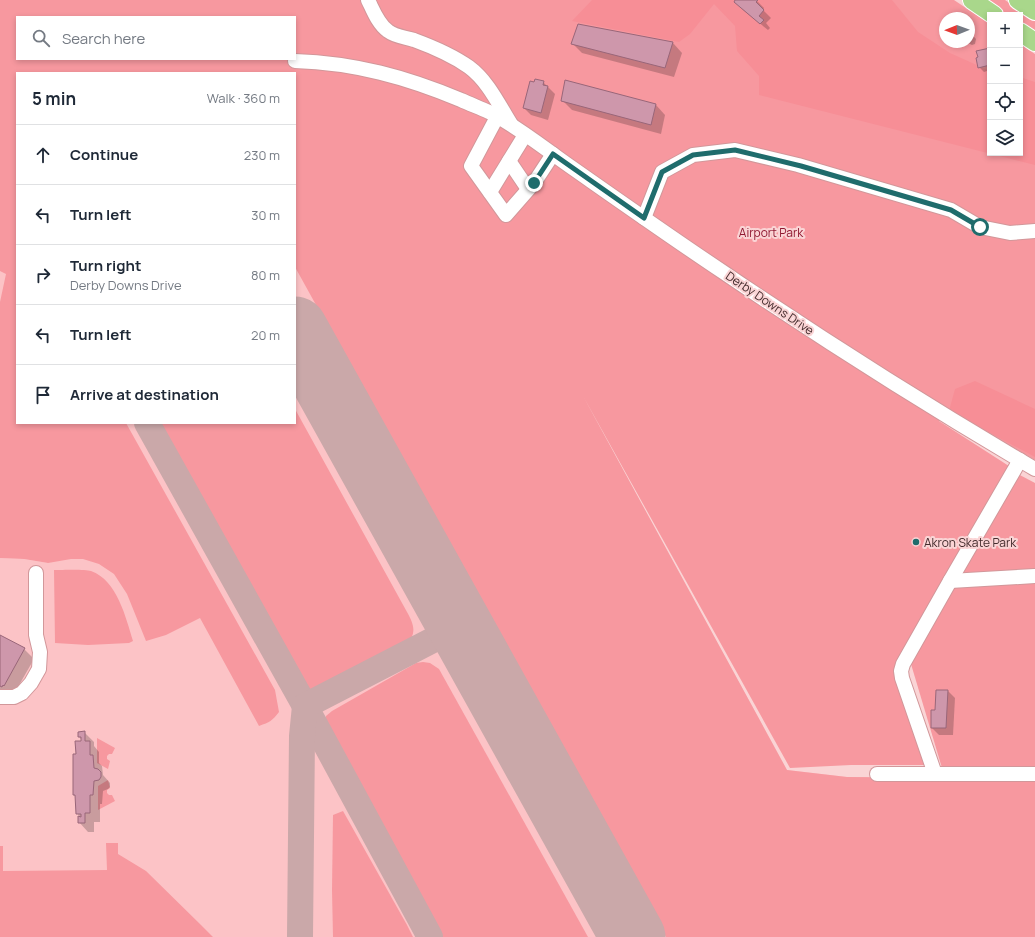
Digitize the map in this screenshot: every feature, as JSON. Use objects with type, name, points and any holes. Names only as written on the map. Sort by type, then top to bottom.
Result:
[{"type":"main road","points":[[972,0],[990,12]]},
{"type":"main road","points":[[1018,0],[1035,11]]},
{"type":"main road","points":[[1023,34],[1035,42]]},
{"type":"street","name":"Derby Downs Drive","points":[[368,0],[379,21],[387,30],[396,36],[408,38],[433,47],[470,68],[478,75],[490,91],[512,126]]},
{"type":"street","name":"Derby Downs Drive","points":[[295,61],[347,65],[384,73],[437,90],[488,112],[512,126],[721,271],[850,356],[980,437],[1035,469]]},
{"type":"street","points":[[497,117],[471,166],[506,215],[534,183],[553,154]]},
{"type":"street","points":[[490,192],[525,135]]},
{"type":"street","points":[[644,218],[662,172],[693,155],[735,150],[801,166],[951,210],[980,227],[1010,233],[1035,231]]},
{"type":"street","points":[[508,161],[528,189]]},
{"type":"street","points":[[935,774],[902,678],[901,671],[903,664],[1020,460]]},
{"type":"street","points":[[0,697],[14,697],[22,693],[31,683],[38,669],[40,652],[36,635],[36,573]]},
{"type":"street","points":[[950,581],[1035,576]]},
{"type":"street","points":[[877,774],[1035,774]]},
{"type":"shaded area","points":[[0,0],[16,16],[16,424],[296,424],[296,94],[501,247],[787,770],[847,777],[1035,937],[0,937],[0,558],[24,559],[48,563],[0,491]]},
{"type":"shaded area","points":[[592,0],[892,0],[918,32],[939,46],[939,48],[942,48],[987,70],[987,153],[759,95],[759,76],[737,51],[735,26],[714,4],[690,34],[679,42],[572,21]]},
{"type":"shaded area","points":[[1023,78],[1035,82],[1035,165],[1000,156],[1023,156]]},
{"type":"shaded area","points":[[975,381],[1035,409],[1035,457],[949,411],[955,389]]},
{"type":"green space","name":"Airport Park","points":[[0,0],[954,0],[972,12],[939,12],[939,48],[975,48],[975,14],[987,22],[987,156],[1023,156],[1023,46],[1035,54],[1035,460],[950,411],[939,421],[1012,468],[907,662],[907,673],[934,765],[851,765],[790,768],[583,396],[787,770],[847,777],[1035,778],[1035,937],[666,937],[296,269],[296,72],[16,72],[16,424],[127,424],[275,690],[279,712],[268,722],[259,726],[200,618],[166,635],[146,641],[127,594],[114,574],[99,564],[83,559],[71,559],[48,563],[24,559],[0,558],[0,302],[6,274],[0,271]]},
{"type":"green space","points":[[977,0],[1005,0],[1023,12],[995,12]]},
{"type":"green space","points":[[1023,12],[1035,20],[1035,38],[1023,30]]},
{"type":"green space","points":[[296,411],[410,617],[413,626],[413,634],[404,647],[324,689],[314,692],[302,687],[155,424],[296,424]]},
{"type":"green space","points":[[1016,473],[1035,483],[1035,768],[942,768],[911,664]]},
{"type":"green space","points":[[54,570],[88,570],[108,582],[119,601],[133,641],[129,643],[88,645],[55,643]]},
{"type":"green space","points":[[416,663],[430,663],[439,669],[588,937],[436,937],[323,731],[326,716],[332,711]]},
{"type":"green space","points":[[97,738],[115,748],[112,754],[107,756],[107,759],[110,761],[108,769],[97,763]]},
{"type":"green space","points":[[108,780],[110,788],[107,790],[107,793],[112,795],[115,801],[98,810],[98,786]]},
{"type":"green space","points":[[343,811],[413,937],[333,937],[333,815]]},
{"type":"green space","points":[[106,843],[118,843],[118,854],[146,871],[213,937],[0,937],[0,846],[3,846],[3,871],[107,870]]},
{"type":"building","points":[[735,0],[758,0],[756,2],[764,10],[759,16],[764,20],[760,24],[734,2]]},
{"type":"building","points":[[578,24],[673,42],[665,68],[571,44]]},
{"type":"building","points":[[987,49],[987,66],[978,68],[976,58],[978,57],[976,51]]},
{"type":"building","points":[[535,79],[544,81],[543,85],[548,86],[541,113],[523,108],[530,81],[534,82]]},
{"type":"building","points":[[565,80],[656,104],[651,125],[561,101]]},
{"type":"building","points":[[0,635],[25,648],[4,686],[3,685],[2,687],[0,686]]},
{"type":"building","points":[[936,690],[948,690],[946,728],[931,728],[931,710],[935,710]]},
{"type":"building","points":[[85,731],[85,741],[90,741],[90,755],[93,755],[94,768],[101,772],[101,777],[99,780],[94,781],[93,795],[90,795],[90,813],[85,813],[85,823],[78,823],[78,816],[81,817],[81,814],[76,814],[75,795],[73,795],[73,754],[76,754],[75,741],[81,741],[81,737],[78,737],[78,732]]},
{"type":"taxiway","points":[[148,424],[305,706],[430,937]]},
{"type":"taxiway","points":[[300,937],[302,736],[305,706],[460,626]]},
{"type":"runway","points":[[296,331],[633,937]]},
{"type":"place","name":"Akron Skate Park","points":[[916,542]]},
{"type":"route","points":[[534,183],[553,154],[644,218],[662,172],[693,155],[735,150],[801,166],[951,210],[980,227]]}]
